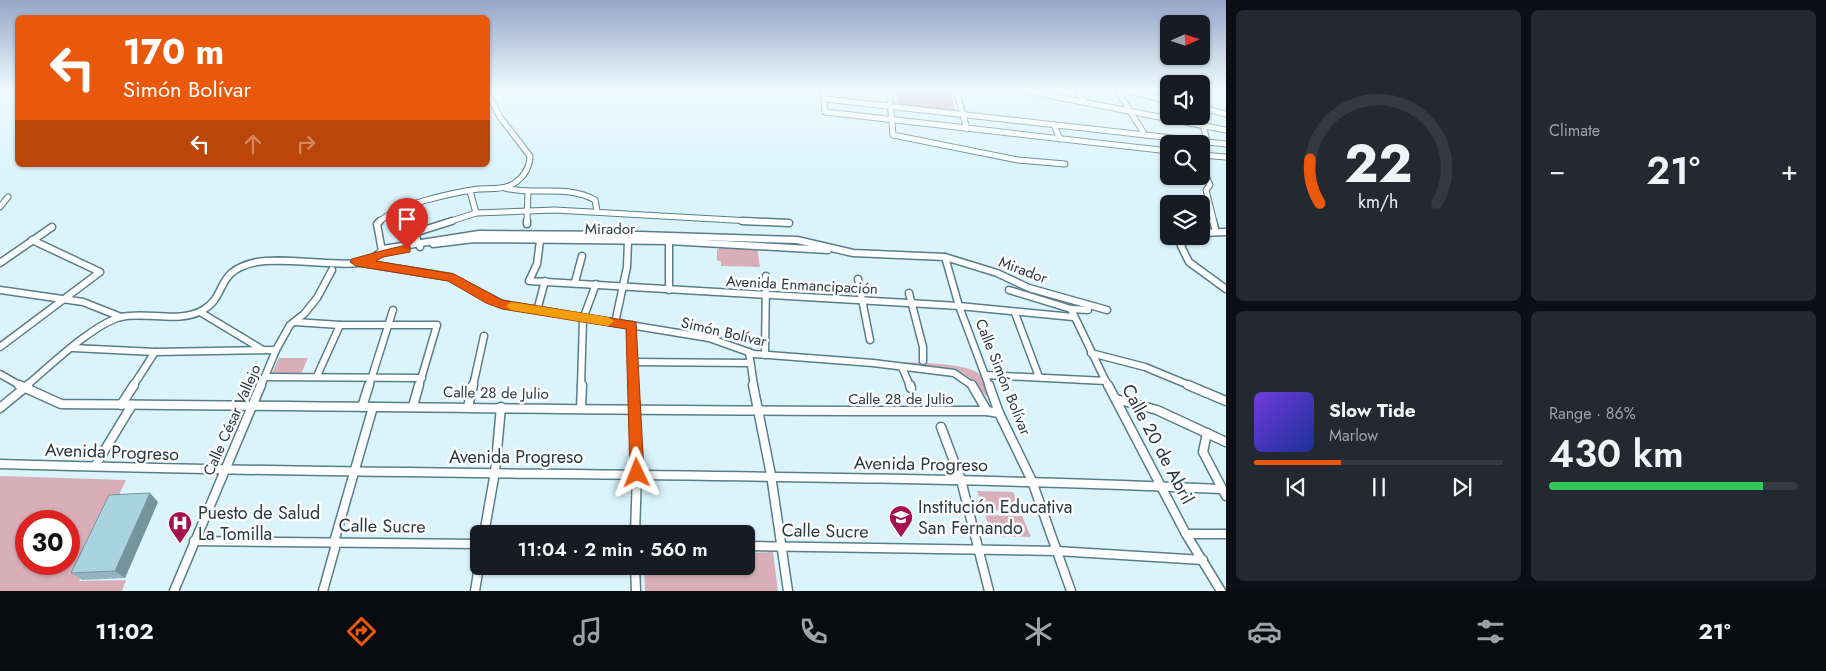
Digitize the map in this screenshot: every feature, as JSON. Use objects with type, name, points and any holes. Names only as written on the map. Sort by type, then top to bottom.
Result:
[{"type":"street","points":[[500,118],[530,156],[530,164],[524,173],[513,184],[505,188]]},
{"type":"street","points":[[872,118],[1160,150]]},
{"type":"street","points":[[964,118],[967,129]]},
{"type":"street","points":[[986,118],[1160,136]]},
{"type":"street","points":[[1133,118],[1145,135]]},
{"type":"street","points":[[893,120],[894,135],[1007,158],[1065,164]]},
{"type":"street","points":[[1054,125],[1060,139]]},
{"type":"street","points":[[1205,135],[1202,125],[1226,130]]},
{"type":"street","points":[[1156,136],[1160,141]]},
{"type":"street","points":[[1210,141],[1226,144]]},
{"type":"street","points":[[1210,156],[1226,157]]},
{"type":"street","points":[[1210,185],[1206,190],[1216,232]]},
{"type":"street","points":[[382,251],[378,223],[388,215],[470,191],[505,188],[515,191],[569,191],[589,196],[596,202],[598,211]]},
{"type":"street","points":[[470,191],[476,213]]},
{"type":"street","points":[[527,224],[528,191]]},
{"type":"street","points":[[0,207],[8,197]]},
{"type":"street","points":[[406,209],[419,245]]},
{"type":"street","points":[[414,233],[476,213],[528,211],[598,211],[611,214],[789,223]]},
{"type":"street","points":[[0,263],[52,227]]},
{"type":"street","points":[[1210,232],[1226,232]]},
{"type":"street","name":"Mirador","points":[[356,262],[369,260],[382,251],[480,234],[639,234],[797,240],[841,251]]},
{"type":"street","points":[[0,347],[100,272],[32,240]]},
{"type":"street","name":"Mirador","points":[[419,245],[468,240],[628,241],[945,256],[997,273],[1029,288],[1107,310]]},
{"type":"street","name":"Avenida Enmancipación","points":[[540,241],[537,264],[529,281],[575,282],[669,290],[959,306],[1015,313],[1072,313]]},
{"type":"street","points":[[615,323],[627,267],[628,241]]},
{"type":"street","points":[[669,290],[670,242]]},
{"type":"street","points":[[1182,245],[1186,258],[1210,279],[1226,289]]},
{"type":"street","points":[[575,282],[582,256]]},
{"type":"street","name":"Calle Simón Bolívar","points":[[945,256],[959,306],[999,413],[1032,481],[1071,591]]},
{"type":"street","points":[[0,408],[96,328],[121,317],[145,314],[187,315],[200,312],[213,302],[225,275],[234,269],[249,263],[271,260],[356,262]]},
{"type":"street","name":"Simón Bolívar","points":[[356,262],[450,277],[463,282],[490,300],[709,338],[749,352],[765,355],[960,374],[976,389],[987,411]]},
{"type":"street","name":"Calle César Vallejo","points":[[174,591],[254,406],[276,350],[290,326],[317,298],[332,270]]},
{"type":"street","points":[[765,355],[766,276]]},
{"type":"street","points":[[858,279],[870,340]]},
{"type":"street","points":[[535,309],[538,307],[545,281]]},
{"type":"street","points":[[581,408],[584,362],[583,319],[596,284]]},
{"type":"street","points":[[0,290],[83,302],[121,317]]},
{"type":"street","points":[[1009,290],[1072,313],[1088,310]]},
{"type":"street","points":[[909,293],[922,346],[923,361]]},
{"type":"street","points":[[362,407],[369,377],[393,310]]},
{"type":"street","points":[[200,312],[263,350]]},
{"type":"street","points":[[1015,313],[1039,377]]},
{"type":"street","name":"Calle 20 de Abril","points":[[1072,313],[1186,534],[1221,591]]},
{"type":"street","points":[[294,322],[340,325],[438,325],[413,406]]},
{"type":"street","points":[[317,376],[340,325]]},
{"type":"street","points":[[632,326],[637,473],[636,525]]},
{"type":"street","points":[[468,407],[484,336]]},
{"type":"street","points":[[73,348],[155,352],[276,350]]},
{"type":"street","points":[[121,405],[155,352]]},
{"type":"street","points":[[749,352],[757,412],[771,474],[788,591]]},
{"type":"street","points":[[1091,353],[1144,367],[1226,401]]},
{"type":"street","points":[[634,362],[750,363]]},
{"type":"street","points":[[902,367],[910,388]]},
{"type":"street","name":"Calle 28 de Julio","points":[[0,374],[24,388],[61,404],[413,406],[757,412],[987,411],[999,413]]},
{"type":"street","points":[[985,375],[1106,381]]},
{"type":"street","points":[[266,377],[422,378]]},
{"type":"street","points":[[1116,398],[1157,410],[1226,442]]},
{"type":"street","points":[[95,466],[132,405]]},
{"type":"street","points":[[323,591],[335,548],[334,542],[373,407]]},
{"type":"street","points":[[486,525],[495,472],[502,408]]},
{"type":"street","points":[[941,427],[961,480],[989,591]]},
{"type":"street","points":[[1207,433],[1203,452],[1224,493]]},
{"type":"street","name":"Avenida Progreso","points":[[0,464],[355,472],[771,474],[1032,481],[1162,487],[1224,493]]},
{"type":"street","points":[[1186,534],[1226,534]]},
{"type":"street","name":"Calle Sucre","points":[[194,541],[470,544]]},
{"type":"street","name":"Calle Sucre","points":[[755,546],[1057,551],[1203,560]]},
{"type":"street","points":[[476,591],[478,575]]},
{"type":"street","points":[[635,575],[636,591]]},
{"type":"shaded area","points":[[719,246],[757,247],[760,267],[721,266],[721,261],[717,261],[717,249],[719,249]]},
{"type":"shaded area","points":[[279,358],[308,358],[301,374],[272,373]]},
{"type":"shaded area","points":[[890,363],[937,364],[972,370],[982,378],[988,398],[970,378],[959,371]]},
{"type":"shaded area","points":[[0,476],[126,480],[79,581],[126,580],[122,591],[0,591]]},
{"type":"shaded area","points":[[977,491],[1013,492],[1021,511],[984,510]]},
{"type":"shaded area","points":[[985,515],[1022,516],[1031,537],[993,536]]},
{"type":"shaded area","points":[[773,552],[778,591],[645,591],[644,575],[755,575],[755,553]]},
{"type":"building","points":[[150,493],[115,571],[80,573],[80,555],[109,495]]},
{"type":"slow traffic","points":[[511,306],[608,321]]},
{"type":"place","name":"Institución Educativa San Fernando","points":[[901,538]]},
{"type":"place","name":"Puesto de Salud La Tomilla","points":[[180,544]]},
{"type":"route","points":[[407,249],[380,254],[369,260],[356,262],[450,277],[463,282],[482,296],[502,304],[585,316],[632,326],[637,473]]}]
